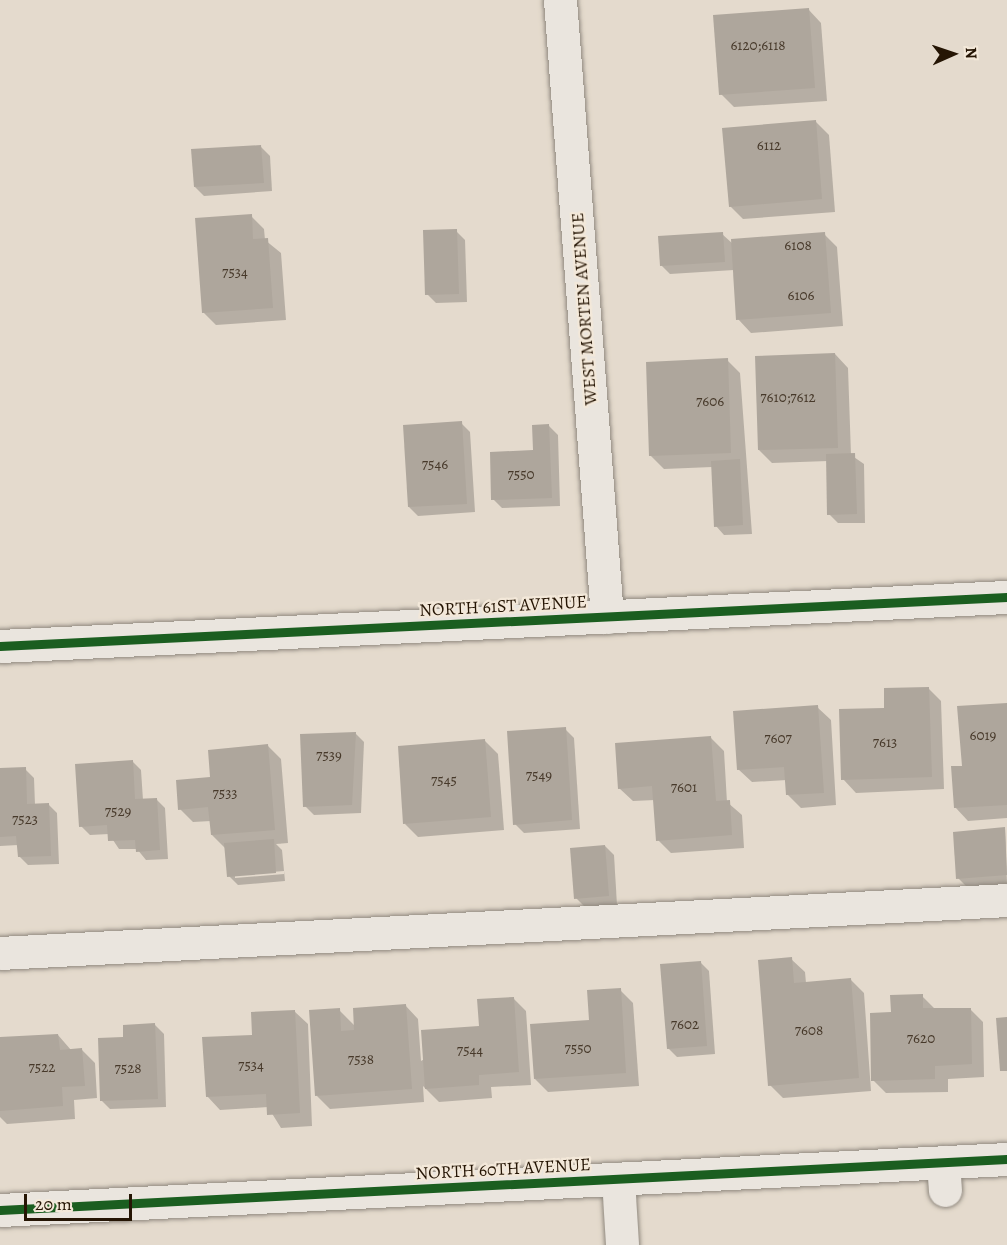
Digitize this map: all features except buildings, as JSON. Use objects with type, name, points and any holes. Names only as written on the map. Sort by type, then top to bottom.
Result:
[{"type":"street","name":"WEST MORTEN AVENUE","points":[[560,0],[607,617]]},
{"type":"street","name":"NORTH 61ST AVENUE","points":[[0,646],[1007,597]]},
{"type":"street","points":[[0,953],[1007,900]]},
{"type":"street","name":"NORTH 60TH AVENUE","points":[[0,1210],[618,1179],[944,1176],[1007,1159]]},
{"type":"street","points":[[618,1179],[622,1245]]},
{"type":"cycle path","points":[[0,646],[1007,597]]},
{"type":"cycle path","points":[[0,1210],[1007,1159]]}]
